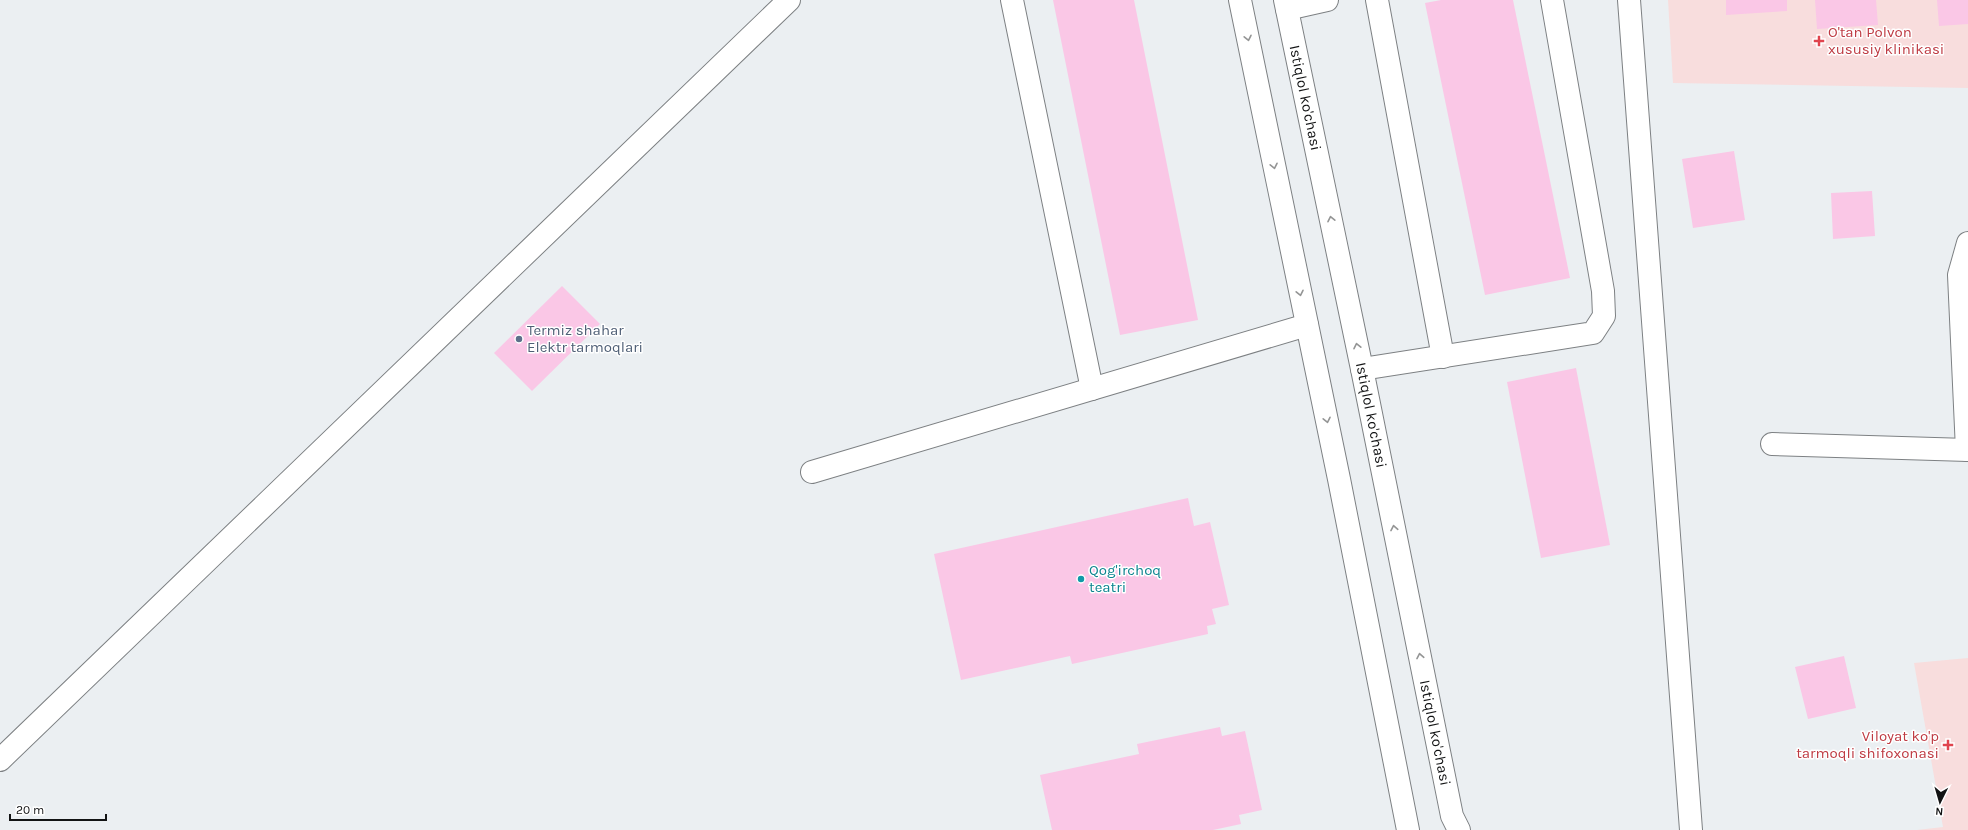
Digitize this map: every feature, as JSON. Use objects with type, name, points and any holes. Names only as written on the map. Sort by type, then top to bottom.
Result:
[{"type":"street","points":[[0,760],[789,0]]},
{"type":"street","points":[[1012,0],[1092,389]]},
{"type":"street","points":[[1240,0],[1408,830]]},
{"type":"street","points":[[1286,4],[1327,0]]},
{"type":"street","points":[[1377,0],[1443,357]]},
{"type":"street","points":[[1362,370],[1593,333],[1604,316],[1603,291],[1552,0]]},
{"type":"street","points":[[1629,0],[1691,830]]},
{"type":"street","name":"Istiqlol ko'chasi","points":[[1286,4],[1452,816],[1459,830]]},
{"type":"street","points":[[1772,444],[1967,450],[1959,275],[1965,248],[1968,243]]},
{"type":"street","points":[[812,472],[1307,325]]},
{"type":"shaded area","name":"O'tan Polvon xususiy klinikasi","points":[[1668,0],[1968,0],[1968,88],[1673,83]]},
{"type":"shaded area","name":"Viloyat ko'p tarmoqli shifoxonasi","points":[[1968,658],[1968,830],[1917,830],[1943,827],[1914,663]]},
{"type":"building","points":[[1053,0],[1134,0],[1198,320],[1120,335]]},
{"type":"building","points":[[1441,0],[1513,0],[1570,278],[1485,295],[1425,3]]},
{"type":"building","points":[[1726,0],[1787,0],[1787,11],[1726,15]]},
{"type":"building","points":[[1815,0],[1876,0],[1878,25],[1817,29]]},
{"type":"building","points":[[1937,0],[1968,0],[1968,24],[1939,26]]},
{"type":"building","points":[[1734,151],[1745,220],[1693,228],[1682,159]]},
{"type":"building","points":[[1872,191],[1875,236],[1833,239],[1831,193]]},
{"type":"building","points":[[562,286],[600,324],[532,391],[494,353]]},
{"type":"building","points":[[1576,368],[1610,545],[1541,558],[1507,382]]},
{"type":"building","name":"Qog'irchoq teatri","points":[[1188,498],[1194,526],[1210,522],[1229,605],[1212,609],[1216,624],[1207,626],[1208,634],[1072,664],[1070,656],[961,680],[934,554]]},
{"type":"building","points":[[1844,656],[1856,708],[1808,719],[1795,667]]},
{"type":"building","points":[[1220,727],[1222,736],[1245,731],[1262,810],[1239,815],[1241,824],[1213,830],[1052,830],[1040,775],[1139,754],[1137,744]]},
{"type":"place","name":"O'tan Polvon xususiy klinikasi","points":[[1819,41]]},
{"type":"place","name":"Termiz shahar Elektr tarmoqlari","points":[[519,339]]},
{"type":"place","name":"Qog'irchoq teatri","points":[[1081,579]]},
{"type":"place","name":"Viloyat ko'p tarmoqli shifoxonasi","points":[[1948,745]]}]
